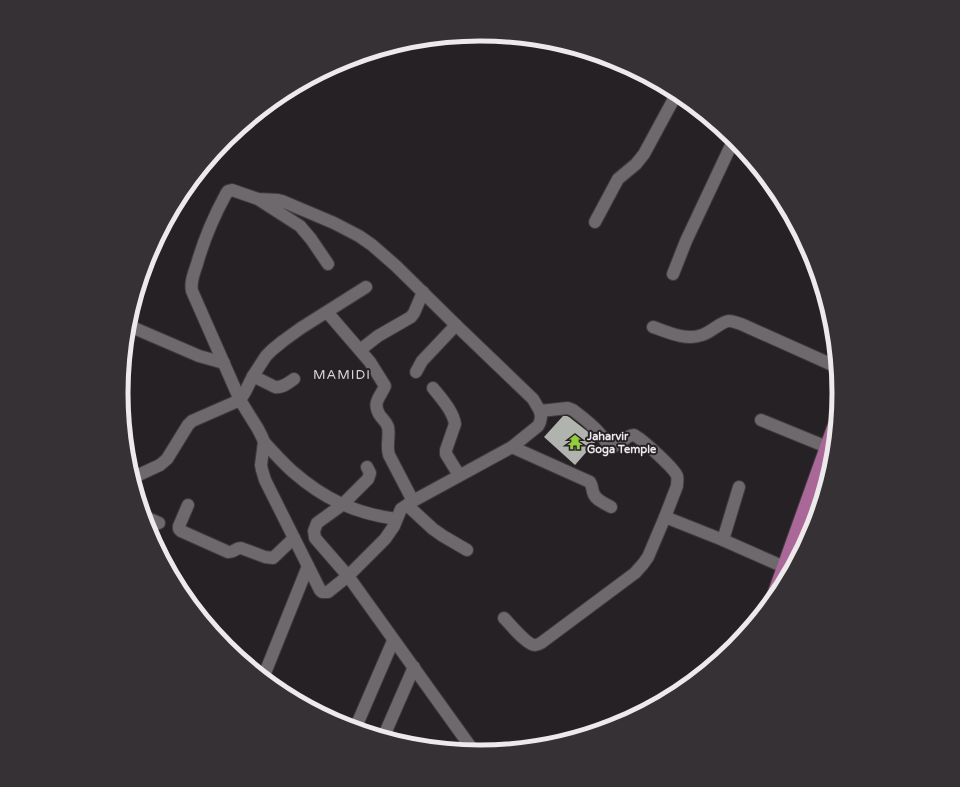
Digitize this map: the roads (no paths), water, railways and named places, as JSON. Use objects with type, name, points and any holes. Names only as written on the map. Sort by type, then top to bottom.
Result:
[{"type":"main road","points":[[791,558],[826,461]]},
{"type":"street","points":[[594,222],[618,179],[636,164],[644,154],[674,99]]},
{"type":"street","points":[[673,274],[686,241],[731,146]]},
{"type":"street","points":[[328,264],[300,226],[258,199],[235,191],[228,191],[210,224],[191,283],[192,291],[240,400],[258,429],[264,442],[292,471],[326,496],[342,505],[359,511],[396,519]]},
{"type":"street","points":[[258,199],[282,201],[334,223],[359,236],[372,245],[396,266],[533,399],[540,411],[541,417],[538,426],[512,447],[459,475],[402,509],[394,526],[385,539],[348,576],[328,592],[322,592],[320,590],[265,480],[261,465],[264,442]]},
{"type":"street","points":[[138,475],[160,465],[167,459],[192,421],[240,400],[266,356],[283,340],[366,287]]},
{"type":"street","points":[[360,350],[378,336],[411,316],[414,313],[422,292]]},
{"type":"street","points":[[327,312],[370,362],[385,386],[378,397],[378,414],[386,423],[388,428],[387,449],[410,503],[433,529],[467,550]]},
{"type":"street","points":[[653,327],[674,334],[696,337],[708,333],[724,322],[728,321],[741,324],[831,364]]},
{"type":"street","points":[[416,372],[422,361],[456,325]]},
{"type":"street","points":[[134,328],[199,356],[224,363]]},
{"type":"street","points":[[253,376],[279,388],[294,379]]},
{"type":"street","points":[[433,388],[442,399],[454,420],[455,424],[446,454],[459,475]]},
{"type":"street","points":[[504,618],[526,640],[535,645],[541,644],[635,573],[644,564],[648,557],[677,486],[677,475],[660,457],[634,435],[631,435],[618,445],[612,446],[609,445],[600,433],[573,410],[568,408],[540,411]]},
{"type":"street","points":[[761,420],[828,449]]},
{"type":"street","points":[[512,447],[590,482],[592,484],[595,498],[611,507]]},
{"type":"street","points":[[367,467],[370,473],[368,479],[342,505],[317,523],[314,531],[315,538],[348,576],[470,746]]},
{"type":"street","points":[[723,540],[739,487]]},
{"type":"street","points":[[188,505],[179,529],[228,552],[233,552],[238,548],[241,548],[272,558],[294,538]]},
{"type":"street","points":[[665,517],[723,540],[785,569]]},
{"type":"street","points":[[151,519],[159,523]]},
{"type":"street","points":[[265,673],[308,566]]},
{"type":"street","points":[[357,723],[393,640]]},
{"type":"street","points":[[385,733],[414,667]]},
{"type":"place","name":"Jaharvir Goga Temple","points":[[575,442]]},
{"type":"district","name":"MAMIDI","points":[[342,375]]}]
